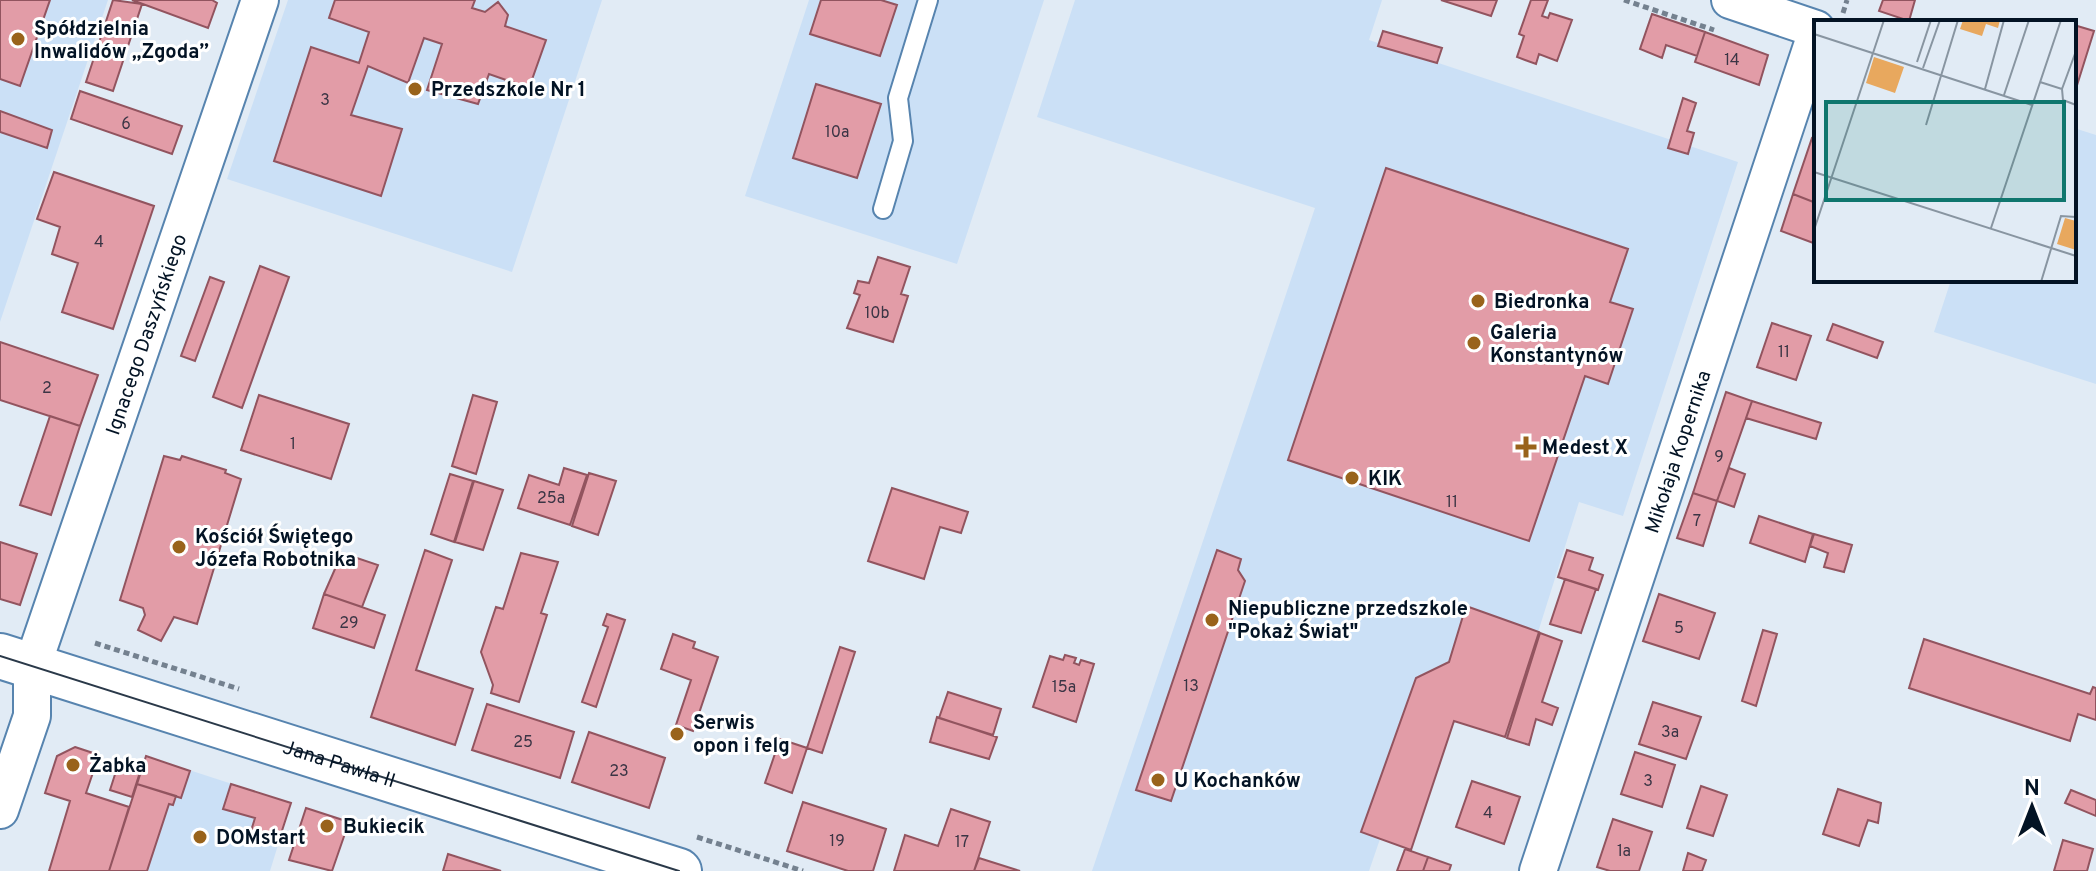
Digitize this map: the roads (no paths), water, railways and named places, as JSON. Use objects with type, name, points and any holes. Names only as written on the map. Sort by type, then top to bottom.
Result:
[{"type":"main road","name":"Jana Pawła II","points":[[16,662],[679,871]]},
{"type":"street","name":"Ignacego Daszyńskiego","points":[[0,810],[32,716],[16,662],[260,0]]},
{"type":"street","points":[[1730,0],[1814,31]]},
{"type":"street","points":[[1821,20],[1827,0]]},
{"type":"street","name":"Mikołaja Kopernika","points":[[1538,871],[1814,38]]},
{"type":"lane","points":[[883,209],[903,141],[898,98],[928,0]]},
{"type":"tram line","points":[[0,656],[679,871]]},
{"type":"place","name":"Spółdzielnia Inwalidów „Zgoda”","points":[[18,39]]},
{"type":"place","name":"Przedszkole Nr 1","points":[[415,89]]},
{"type":"place","name":"Biedronka","points":[[1478,301]]},
{"type":"place","name":"Galeria Konstantynów","points":[[1474,343]]},
{"type":"place","name":"Medest X","points":[[1526,447]]},
{"type":"place","name":"KIK","points":[[1352,478]]},
{"type":"place","name":"Kościół Świętego Józefa Robotnika","points":[[179,547]]},
{"type":"place","name":"Niepubliczne przedszkole \"Pokaż Świat\"","points":[[1212,620]]},
{"type":"place","name":"Serwis opon i felg","points":[[677,734]]},
{"type":"place","name":"Żabka","points":[[73,765]]},
{"type":"place","name":"U Kochanków","points":[[1158,780]]},
{"type":"place","name":"Bukiecik","points":[[327,826]]},
{"type":"place","name":"DOMstart","points":[[200,837]]}]
